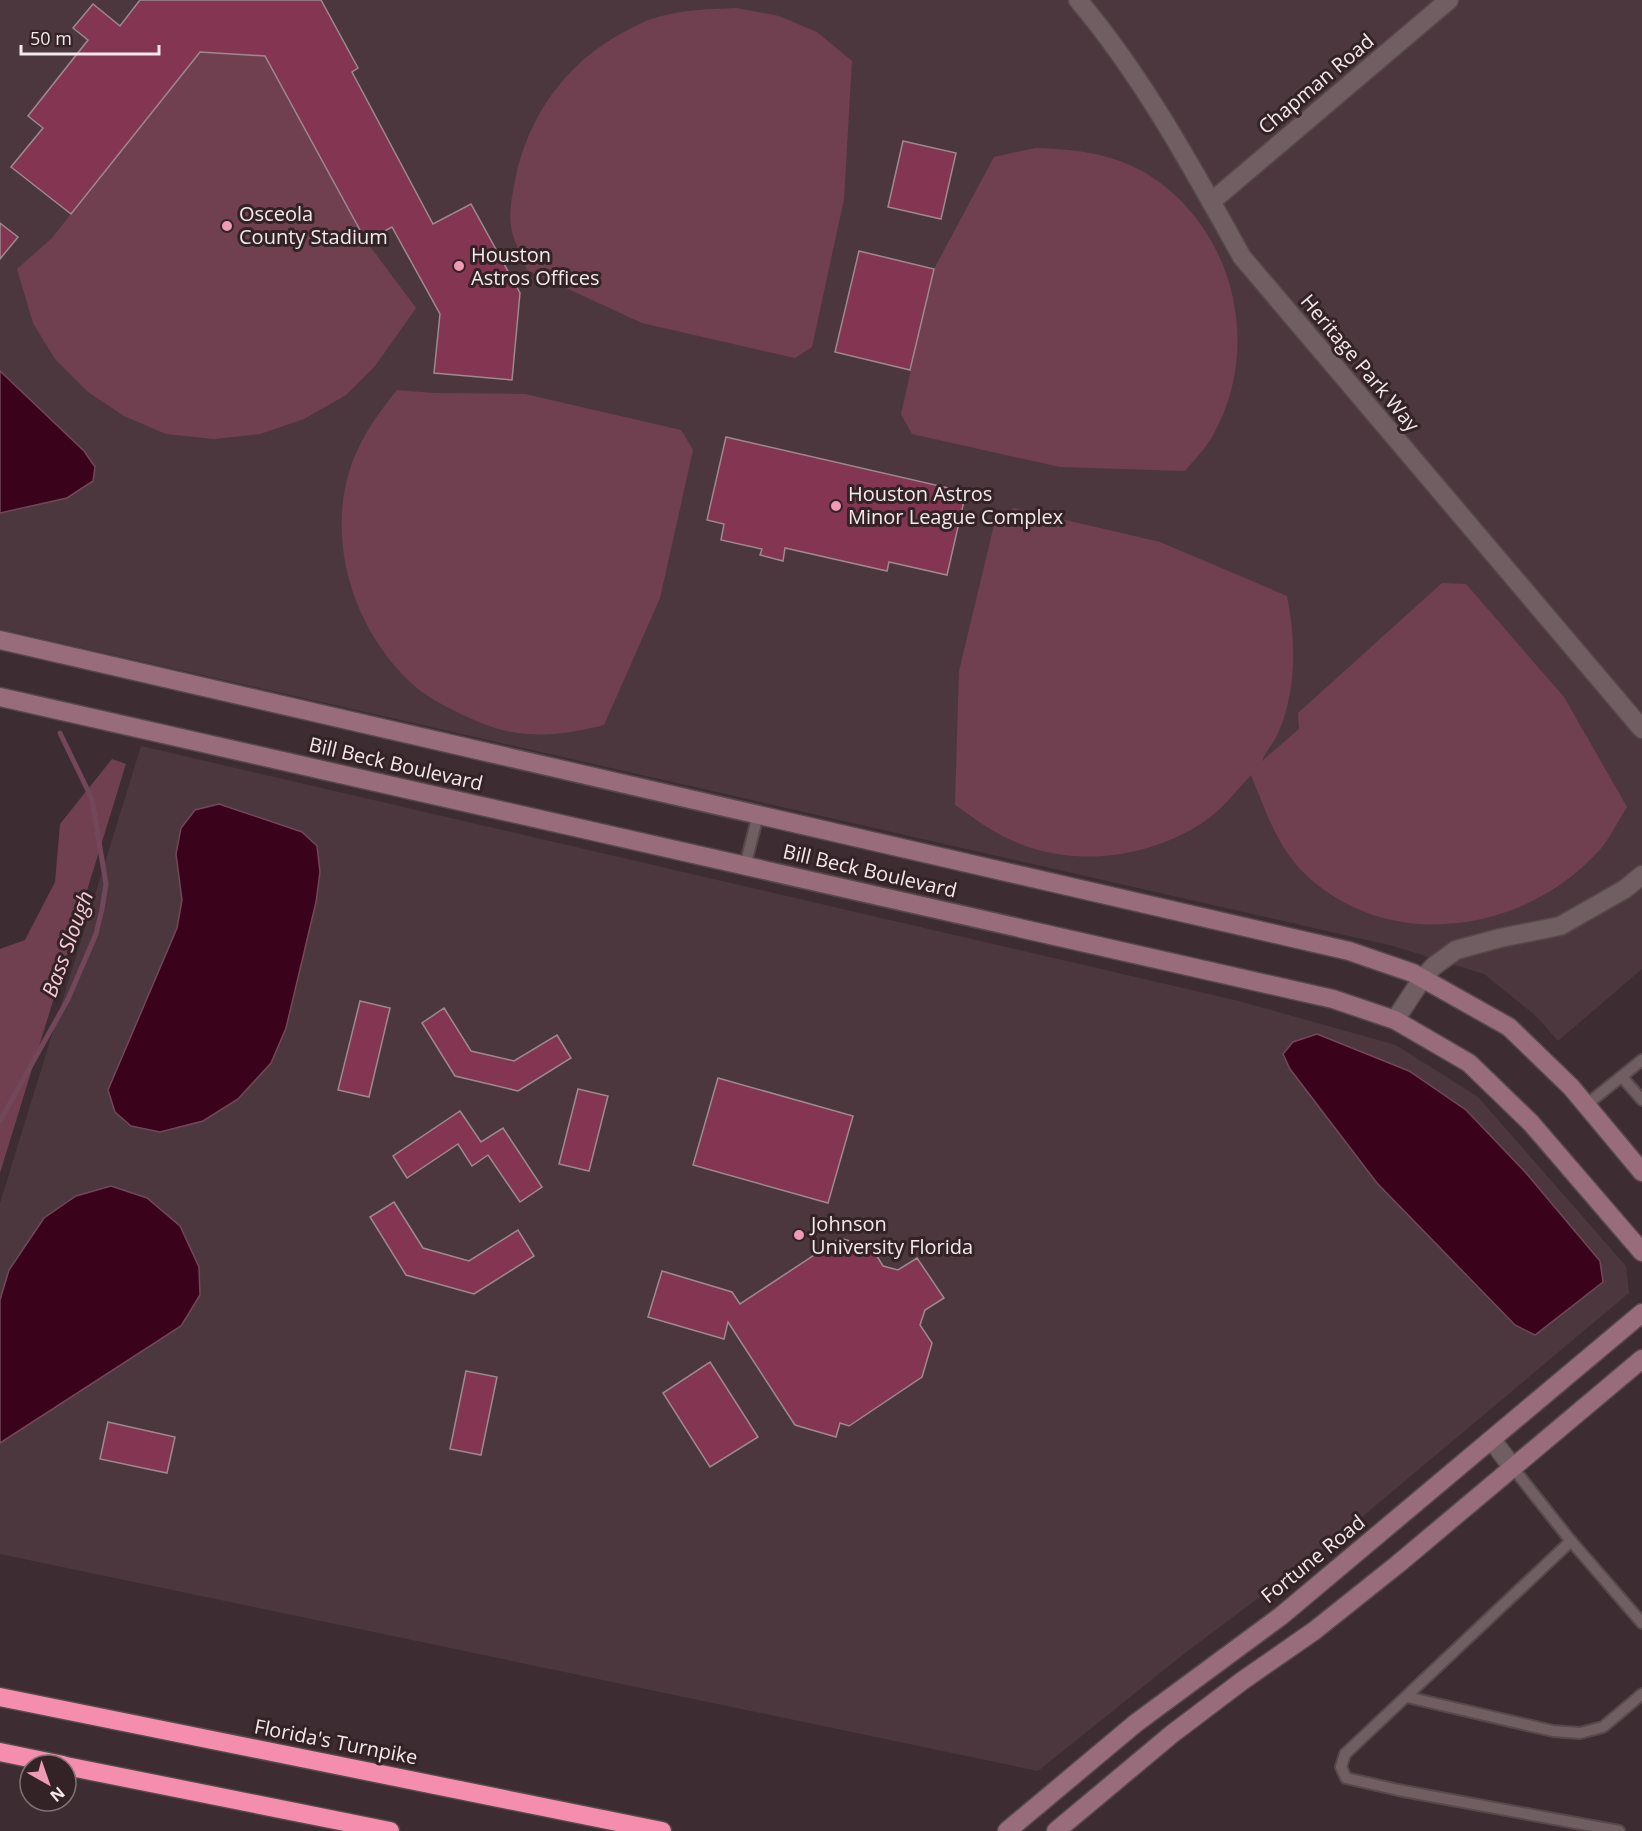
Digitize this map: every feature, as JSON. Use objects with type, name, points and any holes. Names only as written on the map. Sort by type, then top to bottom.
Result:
[{"type":"highway","name":"Florida's Turnpike","points":[[0,1697],[662,1831]]},
{"type":"highway","points":[[0,1752],[18,1756]]},
{"type":"highway","points":[[78,1768],[390,1831]]},
{"type":"street","name":"Heritage Park Way","points":[[1078,0],[1093,17],[1143,89],[1242,257],[1642,729]]},
{"type":"street","name":"Chapman Road","points":[[1211,202],[1449,0]]},
{"type":"street","name":"Bill Beck Boulevard","points":[[0,640],[1348,951],[1413,974],[1509,1027],[1571,1087],[1642,1172]]},
{"type":"street","name":"Bill Beck Boulevard","points":[[0,697],[1334,999],[1395,1020],[1469,1064],[1531,1123],[1642,1252]]},
{"type":"street","points":[[1395,1020],[1422,979],[1434,966],[1456,950],[1560,926],[1625,889],[1642,875]]},
{"type":"street","name":"Fortune Road","points":[[1006,1831],[1136,1723],[1281,1616],[1642,1313]]},
{"type":"street","points":[[1056,1831],[1172,1734],[1242,1681],[1314,1631],[1642,1359]]},
{"type":"street","points":[[1492,1440],[1513,1468]]},
{"type":"lane","points":[[745,866],[758,814]]},
{"type":"lane","points":[[1586,1105],[1642,1060]]},
{"type":"lane","points":[[1622,1077],[1642,1100]]},
{"type":"lane","points":[[1513,1468],[1570,1541],[1642,1623]]},
{"type":"lane","points":[[1570,1541],[1345,1754],[1341,1767],[1346,1778],[1398,1790],[1619,1831]]},
{"type":"lane","points":[[1407,1697],[1553,1731],[1580,1733],[1603,1726],[1642,1694]]},
{"type":"shaded area","points":[[0,0],[1642,0],[1642,969],[1558,1041],[1536,1016],[1484,974],[1393,946],[0,629]]},
{"type":"shaded area","name":"Osceola County Stadium","points":[[140,0],[321,0],[358,68],[352,72],[366,241],[416,308],[375,366],[346,395],[304,419],[260,434],[214,439],[166,434],[124,416],[88,392],[55,359],[33,323],[17,269],[52,238],[71,214],[11,167],[43,128],[28,116],[88,41],[73,28],[93,4],[120,25]]},
{"type":"shaded area","points":[[737,8],[779,16],[817,32],[852,61],[844,199],[812,347],[795,358],[642,323],[527,270],[511,226],[514,186],[529,135],[553,93],[585,58],[605,43],[648,20],[683,12]]},
{"type":"shaded area","points":[[1036,148],[1064,149],[1104,156],[1142,171],[1173,194],[1199,222],[1218,254],[1231,289],[1237,326],[1236,363],[1228,400],[1213,435],[1185,471],[1060,467],[912,434],[901,414],[934,269],[994,157]]},
{"type":"shaded area","points":[[0,371],[84,451],[95,467],[93,481],[67,498],[0,513]]},
{"type":"shaded area","points":[[397,390],[434,393],[525,394],[681,430],[693,450],[660,598],[604,725],[573,732],[530,734],[497,729],[483,724],[442,704],[415,686],[389,659],[373,635],[359,608],[349,580],[343,551],[344,492],[352,463],[361,443],[377,416]]},
{"type":"shaded area","points":[[1014,508],[1160,542],[1287,596],[1292,630],[1292,683],[1284,717],[1262,761],[1299,729],[1298,713],[1442,583],[1466,584],[1564,697],[1627,807],[1599,851],[1563,883],[1528,903],[1490,917],[1450,924],[1410,923],[1372,914],[1335,897],[1293,861],[1272,826],[1251,775],[1209,818],[1179,836],[1155,846],[1103,856],[1077,856],[1050,853],[1025,846],[1001,835],[955,805],[959,671],[995,521]]},
{"type":"shaded area","name":"Johnson University Florida","points":[[141,746],[1239,1001],[1396,1045],[1478,1097],[1626,1266],[1629,1293],[1325,1548],[1185,1653],[1038,1771],[0,1554],[0,1203]]},
{"type":"shaded area","points":[[112,759],[126,764],[0,1173],[0,949],[25,940],[55,882],[60,824]]},
{"type":"shaded area","points":[[219,804],[302,832],[317,846],[320,872],[316,902],[286,1028],[271,1063],[238,1099],[203,1121],[160,1132],[131,1126],[115,1112],[108,1090],[177,928],[182,900],[176,854],[181,828],[195,810]]},
{"type":"shaded area","points":[[1317,1034],[1409,1071],[1466,1110],[1526,1173],[1600,1261],[1603,1282],[1535,1335],[1515,1325],[1377,1183],[1290,1069],[1283,1054],[1293,1042]]},
{"type":"shaded area","points":[[111,1186],[147,1198],[180,1226],[199,1267],[200,1295],[181,1326],[0,1443],[0,1300],[9,1270],[44,1218],[76,1196]]},
{"type":"building","points":[[140,0],[321,0],[358,68],[352,72],[433,224],[471,204],[520,293],[512,380],[434,373],[440,314],[392,227],[366,241],[265,56],[200,52],[71,214],[11,167],[43,128],[28,116],[88,40],[73,28],[93,4],[120,26]]},
{"type":"building","points":[[903,141],[956,153],[941,219],[888,207]]},
{"type":"building","points":[[0,223],[18,237],[0,259]]},
{"type":"building","points":[[859,251],[934,269],[910,370],[835,352]]},
{"type":"building","name":"Houston Astros Minor League Complex","points":[[726,437],[966,492],[947,575],[889,562],[887,571],[785,548],[783,561],[760,555],[762,549],[721,540],[724,524],[707,520]]},
{"type":"building","points":[[360,1001],[390,1008],[369,1097],[338,1090]]},
{"type":"building","points":[[444,1008],[471,1051],[514,1061],[557,1035],[571,1058],[518,1091],[455,1076],[422,1023]]},
{"type":"building","points":[[718,1078],[853,1116],[828,1203],[693,1165]]},
{"type":"building","points":[[578,1089],[608,1096],[589,1171],[559,1164]]},
{"type":"building","points":[[460,1111],[481,1142],[503,1128],[542,1187],[520,1202],[488,1155],[472,1166],[458,1144],[407,1178],[393,1156]]},
{"type":"building","points":[[394,1202],[423,1248],[469,1261],[518,1230],[534,1256],[474,1294],[406,1275],[370,1217]]},
{"type":"building","points":[[840,1238],[872,1248],[883,1266],[898,1270],[917,1258],[944,1298],[925,1310],[920,1325],[932,1343],[922,1377],[849,1426],[840,1423],[836,1437],[795,1425],[728,1322],[724,1339],[648,1317],[662,1271],[732,1292],[740,1304]]},
{"type":"building","points":[[710,1362],[758,1437],[710,1467],[663,1393]]},
{"type":"building","points":[[466,1371],[497,1377],[481,1455],[450,1449]]},
{"type":"building","points":[[108,1422],[175,1437],[167,1473],[100,1459]]},
{"type":"waterway","name":"Bass Slough","points":[[0,1121],[68,999],[96,934],[106,884],[92,799],[60,733]]},
{"type":"place","name":"Osceola County Stadium","points":[[227,226]]},
{"type":"place","name":"Houston Astros Offices","points":[[459,266]]},
{"type":"place","name":"Houston Astros Minor League Complex","points":[[836,506]]},
{"type":"place","name":"Johnson University Florida","points":[[799,1235]]}]
